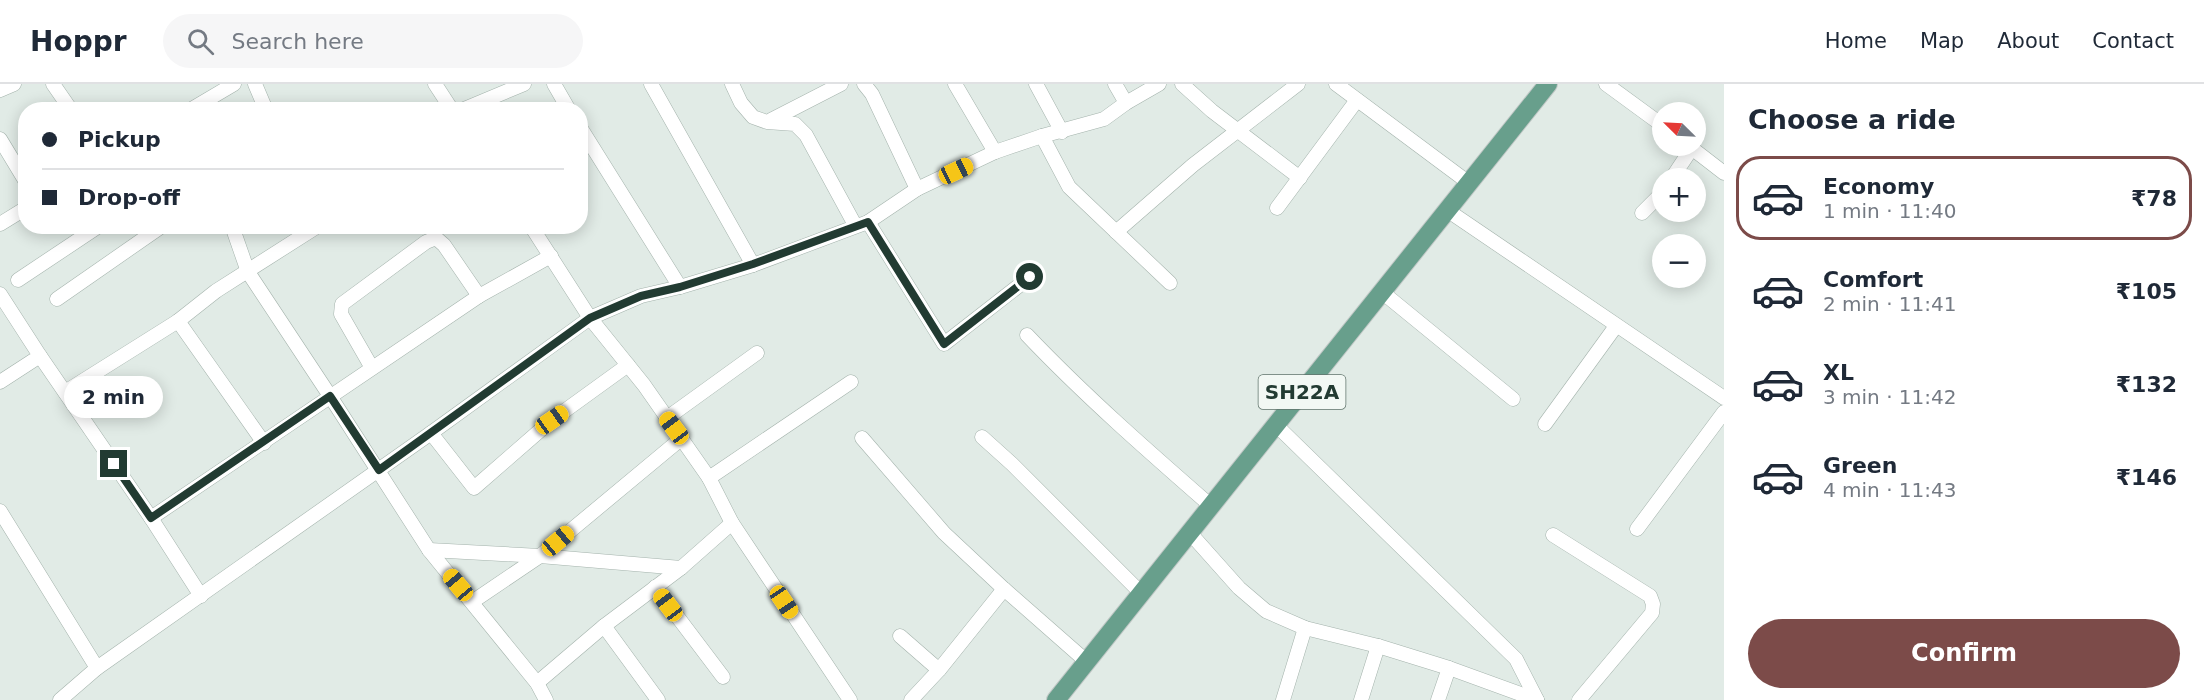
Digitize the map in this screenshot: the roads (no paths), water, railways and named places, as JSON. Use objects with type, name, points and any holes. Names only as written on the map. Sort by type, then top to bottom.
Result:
[{"type":"main road","name":"SH22A","points":[[1065,697],[1086,661],[1447,210],[1540,87]]},
{"type":"street","points":[[0,90],[14,84]]},
{"type":"street","points":[[53,84],[65,102]]},
{"type":"street","points":[[204,102],[234,84]]},
{"type":"street","points":[[255,84],[263,102]]},
{"type":"street","points":[[435,84],[447,102]]},
{"type":"street","points":[[481,102],[524,84]]},
{"type":"street","points":[[554,84],[564,102]]},
{"type":"street","points":[[651,84],[753,264]]},
{"type":"street","points":[[732,84],[741,103],[753,117],[767,122],[795,124],[806,135],[862,224],[944,344],[1030,277]]},
{"type":"street","points":[[767,122],[820,89],[841,84]]},
{"type":"street","points":[[864,84],[872,94],[916,189]]},
{"type":"street","points":[[955,84],[995,152]]},
{"type":"street","points":[[1036,84],[1062,132]]},
{"type":"street","points":[[1115,84],[1126,103]]},
{"type":"street","points":[[60,700],[97,668],[590,318],[641,296],[680,287],[753,264],[862,224],[916,189],[995,152],[1104,119],[1126,103],[1160,84]]},
{"type":"street","points":[[1182,84],[1212,111],[1300,178]]},
{"type":"street","points":[[1116,232],[1193,165],[1298,84]]},
{"type":"street","points":[[1336,84],[1468,183]]},
{"type":"street","points":[[1606,84],[1652,118]]},
{"type":"street","points":[[1277,208],[1357,100]]},
{"type":"street","points":[[1042,136],[1069,187],[1170,283]]},
{"type":"street","points":[[0,139],[18,169]]},
{"type":"street","points":[[588,140],[680,287]]},
{"type":"street","points":[[1702,156],[1724,173]]},
{"type":"street","points":[[1642,213],[1652,204]]},
{"type":"street","points":[[1447,210],[1724,398]]},
{"type":"street","points":[[0,224],[18,213]]},
{"type":"street","points":[[18,280],[87,234]]},
{"type":"street","points":[[57,299],[150,234]]},
{"type":"street","points":[[235,234],[248,272],[429,550],[537,683],[546,700]]},
{"type":"street","points":[[65,392],[178,321],[216,291],[306,234]]},
{"type":"street","points":[[372,368],[341,314],[342,304],[426,242],[432,234]]},
{"type":"street","points":[[435,234],[478,296]]},
{"type":"street","points":[[536,234],[590,318],[628,365],[709,478],[732,523],[850,700]]},
{"type":"street","points":[[151,518],[478,296],[551,256]]},
{"type":"street","points":[[1382,292],[1513,399]]},
{"type":"street","points":[[0,294],[201,596]]},
{"type":"street","points":[[178,321],[264,443]]},
{"type":"street","points":[[1545,424],[1616,326]]},
{"type":"street","points":[[1027,335],[1062,372],[1120,426],[1211,506]]},
{"type":"street","points":[[667,418],[757,353]]},
{"type":"street","points":[[0,382],[40,356]]},
{"type":"street","points":[[431,433],[474,488],[552,420],[628,365]]},
{"type":"street","points":[[709,478],[851,382]]},
{"type":"street","points":[[1637,529],[1724,412]]},
{"type":"street","points":[[1276,425],[1516,660],[1537,700]]},
{"type":"street","points":[[982,437],[1141,593]]},
{"type":"street","points":[[472,602],[540,556],[682,438]]},
{"type":"street","points":[[862,438],[944,533],[1086,661]]},
{"type":"street","points":[[1,515],[97,668]]},
{"type":"street","points":[[537,683],[604,626],[681,568],[732,523]]},
{"type":"street","points":[[1190,533],[1239,588],[1266,611],[1305,628],[1378,645],[1449,668],[1511,696],[1537,700]]},
{"type":"street","points":[[1553,535],[1650,596],[1653,604],[1652,613],[1579,700]]},
{"type":"street","points":[[429,550],[540,556],[681,568]]},
{"type":"street","points":[[655,587],[723,677]]},
{"type":"street","points":[[911,700],[939,670],[1004,589]]},
{"type":"street","points":[[604,626],[658,700]]},
{"type":"street","points":[[1283,700],[1305,628]]},
{"type":"street","points":[[900,636],[939,670]]},
{"type":"street","points":[[1361,700],[1378,645]]},
{"type":"street","points":[[1438,700],[1449,668]]}]
